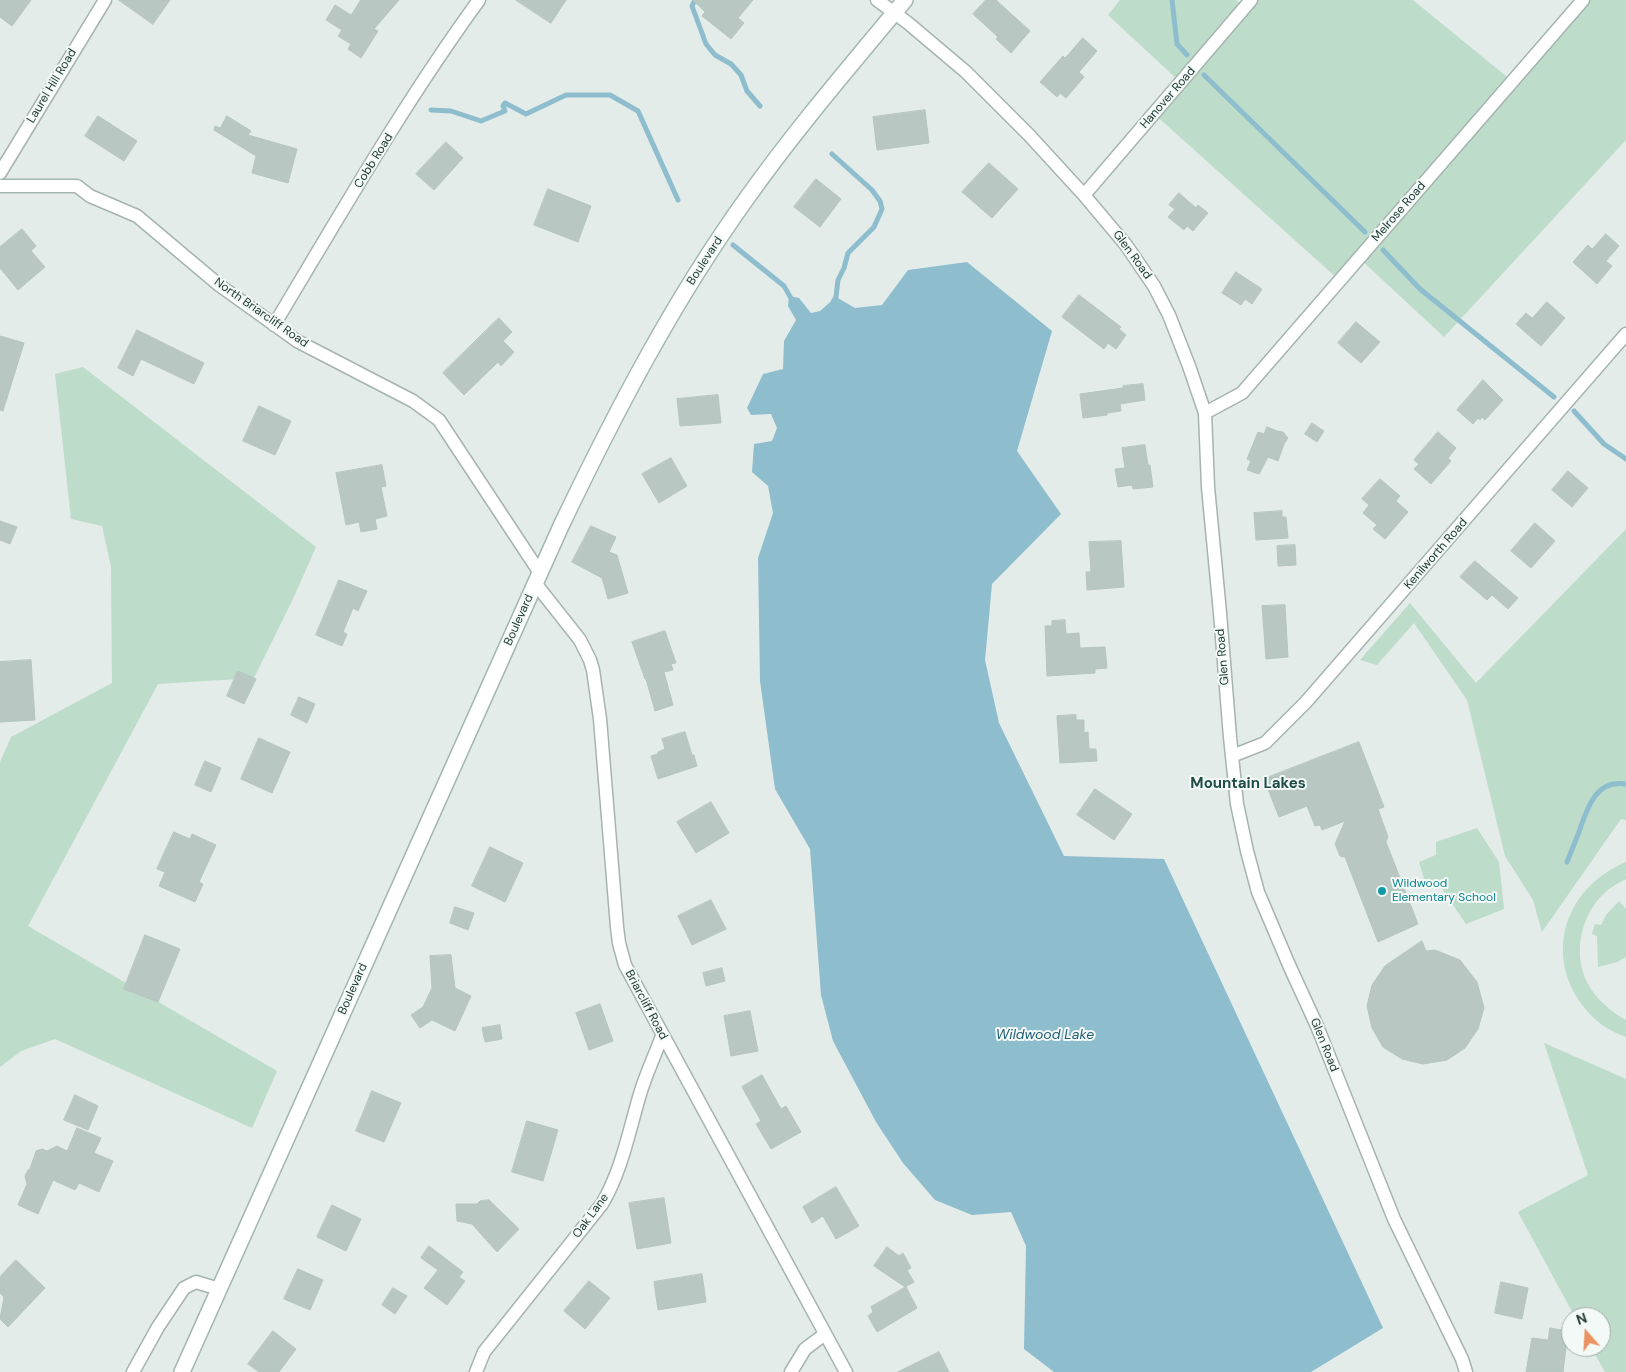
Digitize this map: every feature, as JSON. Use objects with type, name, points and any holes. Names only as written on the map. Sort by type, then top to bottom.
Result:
[{"type":"main road","name":"Boulevard","points":[[182,1372],[537,578],[602,439],[648,354],[692,280],[746,199],[803,121],[905,0]]},
{"type":"street","name":"Laurel Hill Road","points":[[0,172],[105,0]]},
{"type":"street","name":"Cobb Road","points":[[274,325],[386,139],[448,42],[478,0]]},
{"type":"street","name":"Glen Road","points":[[877,0],[908,22],[966,72],[1029,135],[1084,195],[1126,245],[1154,286],[1169,315],[1205,413],[1208,487],[1237,804],[1258,892],[1317,1026],[1390,1212],[1462,1359],[1466,1372]]},
{"type":"street","name":"Hanover Road","points":[[1084,195],[1251,0]]},
{"type":"street","name":"Melrose Road","points":[[1205,413],[1242,393],[1583,0]]},
{"type":"street","name":"North Briarcliff Road","points":[[0,186],[77,186],[90,196],[137,216],[219,285],[297,341],[413,401],[438,420],[537,578]]},
{"type":"street","name":"Kenilworth Road","points":[[1232,756],[1265,743],[1306,702],[1626,334]]},
{"type":"street","name":"Briarcliff Road","points":[[537,578],[580,640],[593,670],[600,719],[619,943],[625,965],[846,1372]]},
{"type":"street","name":"Oak Lane","points":[[476,1372],[484,1352],[602,1204],[611,1188],[641,1091],[662,1036]]},
{"type":"street","points":[[133,1372],[158,1327],[184,1288],[196,1282],[219,1289]]},
{"type":"street","points":[[791,1372],[805,1349],[825,1334]]},
{"type":"green space","points":[[1120,0],[1236,0],[1243,6],[1249,0],[1413,0],[1512,81],[1585,0],[1626,0],[1626,140],[1444,337],[1358,257],[1338,279],[1152,112],[1179,81],[1108,15]]},
{"type":"green space","points":[[83,367],[316,547],[254,678],[158,684],[28,926],[277,1071],[252,1128],[55,1039],[21,1051],[0,1067],[0,762],[11,737],[112,683],[111,567],[102,526],[71,519],[55,374]]},
{"type":"green space","points":[[1626,529],[1626,820],[1621,819],[1542,932],[1533,900],[1505,856],[1467,700],[1414,623],[1377,665],[1360,660],[1410,603],[1476,683]]},
{"type":"green space","points":[[1477,828],[1499,862],[1504,909],[1466,924],[1438,883],[1426,885],[1419,862],[1436,855],[1436,842]]},
{"type":"green space","points":[[1626,862],[1626,879],[1601,897],[1588,916],[1581,938],[1580,949],[1586,980],[1600,1000],[1626,1020],[1626,1037],[1602,1025],[1583,1006],[1571,986],[1564,965],[1563,944],[1567,924],[1575,905],[1588,888],[1605,873]]},
{"type":"green space","points":[[1619,901],[1626,909],[1626,957],[1617,962],[1598,967],[1597,936],[1592,934],[1595,924],[1601,925],[1606,915]]},
{"type":"green space","points":[[1544,1043],[1626,1079],[1626,1372],[1605,1372],[1597,1357],[1611,1357],[1611,1307],[1570,1307],[1518,1212],[1588,1175]]},
{"type":"water","name":"Wildwood Lake","points":[[967,262],[1052,331],[1017,451],[1061,514],[992,584],[985,660],[999,723],[1064,856],[1164,859],[1383,1328],[1311,1372],[1054,1372],[1024,1349],[1026,1246],[1011,1212],[972,1215],[935,1200],[903,1163],[876,1122],[833,1041],[821,995],[810,849],[775,789],[760,681],[758,558],[773,513],[768,486],[752,472],[754,444],[772,441],[777,428],[771,414],[751,415],[747,408],[763,374],[783,369],[784,341],[796,320],[788,306],[789,296],[799,298],[811,313],[820,311],[836,297],[855,308],[882,305],[908,270]]},
{"type":"building","points":[[0,0],[31,0],[12,26],[0,17]]},
{"type":"building","points":[[119,0],[170,0],[153,24]]},
{"type":"building","points":[[361,0],[399,0],[374,29],[378,31],[361,58],[348,49],[351,44],[338,36],[342,30],[326,20],[335,5],[351,15]]},
{"type":"building","points":[[516,0],[566,0],[551,23]]},
{"type":"building","points":[[693,0],[753,0],[738,18],[744,23],[731,39],[702,16],[705,12]]},
{"type":"building","points":[[986,0],[996,0],[1030,31],[1011,53],[996,39],[998,37],[973,14]]},
{"type":"building","points":[[1083,38],[1097,51],[1079,72],[1084,77],[1066,98],[1060,93],[1057,97],[1040,82],[1063,56],[1065,58]]},
{"type":"building","points":[[925,110],[929,143],[877,150],[873,117]]},
{"type":"building","points":[[98,116],[137,141],[124,161],[85,136]]},
{"type":"building","points":[[227,116],[251,131],[248,135],[297,149],[288,183],[252,173],[256,156],[214,130],[215,126],[220,128]]},
{"type":"building","points":[[446,142],[463,158],[434,190],[416,174]]},
{"type":"building","points":[[989,163],[1018,189],[992,218],[962,192]]},
{"type":"building","points":[[816,179],[841,199],[820,227],[794,207]]},
{"type":"building","points":[[548,189],[591,206],[578,242],[534,225]]},
{"type":"building","points":[[1179,193],[1196,208],[1198,205],[1208,213],[1193,231],[1187,226],[1184,230],[1168,217],[1175,209],[1169,205]]},
{"type":"building","points":[[22,229],[36,246],[31,251],[45,267],[18,290],[0,268],[0,247]]},
{"type":"building","points":[[1606,234],[1619,246],[1606,261],[1612,266],[1597,284],[1573,262],[1588,245],[1592,249]]},
{"type":"building","points":[[1236,272],[1262,289],[1252,304],[1245,299],[1241,305],[1222,293]]},
{"type":"building","points":[[1079,295],[1121,327],[1119,329],[1126,335],[1116,349],[1108,343],[1104,349],[1062,317]]},
{"type":"building","points":[[1547,302],[1565,318],[1541,346],[1516,324],[1526,313],[1532,318]]},
{"type":"building","points":[[499,318],[512,332],[503,341],[514,352],[501,366],[498,362],[464,395],[443,373]]},
{"type":"building","points":[[1356,322],[1380,342],[1361,363],[1338,343]]},
{"type":"building","points":[[137,330],[204,363],[194,384],[141,359],[133,376],[118,368]]},
{"type":"building","points":[[0,336],[24,343],[3,411],[0,410]]},
{"type":"building","points":[[1483,380],[1503,400],[1485,420],[1482,417],[1480,420],[1478,418],[1473,424],[1457,410]]},
{"type":"building","points":[[1143,384],[1145,400],[1120,404],[1121,411],[1083,418],[1080,394]]},
{"type":"building","points":[[718,395],[721,423],[680,426],[677,399]]},
{"type":"building","points":[[259,406],[291,421],[275,455],[243,441]]},
{"type":"building","points":[[1312,423],[1324,431],[1317,442],[1305,434]]},
{"type":"building","points":[[1267,427],[1283,432],[1288,438],[1278,461],[1268,457],[1259,474],[1247,470],[1251,461],[1247,459],[1258,432],[1264,434]]},
{"type":"building","points":[[1438,432],[1456,448],[1448,458],[1451,461],[1431,484],[1414,469],[1419,464],[1414,460]]},
{"type":"building","points":[[1145,445],[1153,487],[1133,489],[1132,485],[1118,487],[1115,469],[1125,468],[1122,448]]},
{"type":"building","points":[[671,458],[687,486],[659,503],[642,474]]},
{"type":"building","points":[[382,465],[386,486],[381,487],[387,516],[375,519],[377,529],[361,532],[359,522],[346,525],[336,473]]},
{"type":"building","points":[[1568,471],[1588,488],[1572,507],[1552,490]]},
{"type":"building","points":[[1380,479],[1400,496],[1396,501],[1408,512],[1385,539],[1373,529],[1377,525],[1363,513],[1369,505],[1362,499]]},
{"type":"building","points":[[1282,511],[1282,517],[1286,517],[1288,538],[1256,540],[1254,513]]},
{"type":"building","points":[[0,521],[17,527],[10,544],[0,540]]},
{"type":"building","points":[[1535,523],[1555,541],[1531,568],[1511,551]]},
{"type":"building","points":[[591,526],[616,537],[609,552],[617,555],[628,593],[608,599],[602,578],[572,562]]},
{"type":"building","points":[[1121,541],[1124,587],[1087,590],[1086,572],[1091,572],[1089,542]]},
{"type":"building","points":[[1295,545],[1296,565],[1278,566],[1277,546]]},
{"type":"building","points":[[1475,561],[1518,598],[1508,609],[1492,595],[1487,600],[1460,577]]},
{"type":"building","points":[[339,580],[367,591],[358,611],[353,608],[343,632],[347,634],[342,646],[316,635]]},
{"type":"building","points":[[1285,605],[1288,657],[1266,659],[1262,606]]},
{"type":"building","points":[[1065,620],[1066,634],[1079,633],[1080,648],[1105,647],[1107,668],[1095,669],[1095,673],[1047,676],[1045,626],[1052,626],[1052,621]]},
{"type":"building","points":[[665,631],[676,663],[671,664],[673,670],[664,672],[673,705],[655,711],[646,679],[632,642]]},
{"type":"building","points":[[31,660],[35,720],[0,722],[0,662]]},
{"type":"building","points":[[238,671],[256,679],[244,704],[227,696]]},
{"type":"building","points":[[299,697],[315,704],[307,723],[291,715]]},
{"type":"building","points":[[1076,715],[1076,720],[1084,720],[1084,733],[1088,732],[1089,749],[1096,749],[1097,761],[1060,763],[1057,716]]},
{"type":"building","points":[[685,732],[697,766],[658,779],[651,756],[665,749],[662,739]]},
{"type":"building","points":[[259,738],[290,752],[272,793],[241,779]]},
{"type":"building","points":[[1359,742],[1384,807],[1378,809],[1388,837],[1386,842],[1418,924],[1378,942],[1345,857],[1340,856],[1335,844],[1345,821],[1322,830],[1320,825],[1315,826],[1307,806],[1279,817],[1264,779]]},
{"type":"building","points":[[205,761],[221,768],[211,792],[195,785]]},
{"type":"building","points":[[1095,789],[1132,814],[1114,840],[1077,815]]},
{"type":"building","points":[[711,802],[729,833],[696,853],[677,822]]},
{"type":"building","points":[[174,832],[190,839],[192,834],[216,845],[199,882],[203,884],[195,902],[159,886],[165,872],[157,869]]},
{"type":"building","points":[[490,847],[523,863],[505,902],[472,886]]},
{"type":"building","points":[[711,900],[726,929],[692,945],[678,916]]},
{"type":"building","points":[[455,907],[474,913],[468,930],[450,923]]},
{"type":"building","points":[[145,935],[180,949],[158,1002],[124,989]]},
{"type":"building","points":[[1422,941],[1426,951],[1435,950],[1460,960],[1477,982],[1484,1008],[1478,1029],[1465,1048],[1447,1060],[1423,1064],[1402,1059],[1383,1047],[1372,1028],[1367,1006],[1372,985],[1385,966]]},
{"type":"building","points":[[451,955],[455,988],[471,996],[455,1031],[432,1020],[420,1028],[411,1015],[423,1007],[432,988],[430,956]]},
{"type":"building","points":[[722,968],[725,981],[706,986],[703,973]]},
{"type":"building","points":[[600,1004],[613,1041],[589,1050],[576,1013]]},
{"type":"building","points":[[750,1011],[758,1051],[731,1056],[724,1016]]},
{"type":"building","points":[[500,1025],[502,1039],[485,1042],[482,1028]]},
{"type":"building","points":[[762,1075],[781,1109],[786,1106],[801,1132],[771,1149],[756,1124],[761,1121],[742,1087]]},
{"type":"building","points":[[372,1091],[401,1103],[384,1142],[356,1131]]},
{"type":"building","points":[[75,1095],[98,1106],[88,1130],[64,1120]]},
{"type":"building","points":[[527,1121],[558,1130],[543,1181],[512,1172]]},
{"type":"building","points":[[77,1128],[101,1138],[94,1153],[113,1161],[99,1192],[79,1183],[75,1190],[53,1180],[38,1214],[18,1205],[27,1184],[25,1176],[30,1169],[36,1151],[42,1149],[47,1151],[57,1146],[67,1151]]},
{"type":"building","points":[[836,1187],[859,1226],[836,1239],[823,1216],[812,1223],[803,1207]]},
{"type":"building","points":[[664,1198],[671,1243],[637,1249],[629,1203]]},
{"type":"building","points":[[489,1200],[519,1229],[497,1252],[472,1224],[457,1221],[456,1204],[477,1204],[480,1201]]},
{"type":"building","points":[[332,1205],[361,1219],[346,1251],[317,1237]]},
{"type":"building","points":[[429,1246],[463,1272],[459,1277],[465,1281],[447,1305],[424,1288],[438,1270],[421,1258]]},
{"type":"building","points":[[887,1247],[899,1256],[903,1253],[911,1268],[907,1270],[914,1282],[905,1287],[874,1266]]},
{"type":"building","points":[[16,1260],[45,1288],[8,1327],[0,1319],[4,1297],[0,1293],[0,1277]]},
{"type":"building","points":[[298,1269],[323,1280],[310,1310],[284,1299]]},
{"type":"building","points":[[702,1274],[706,1302],[658,1310],[654,1282]]},
{"type":"building","points":[[589,1281],[610,1298],[585,1329],[564,1311]]},
{"type":"building","points":[[1501,1282],[1528,1288],[1522,1319],[1495,1313]]},
{"type":"building","points":[[906,1287],[917,1308],[877,1332],[868,1316],[873,1312],[871,1307]]},
{"type":"building","points":[[393,1288],[407,1296],[395,1314],[382,1305]]},
{"type":"building","points":[[1550,1328],[1561,1330],[1561,1357],[1565,1357],[1563,1372],[1526,1372],[1532,1338],[1548,1340]]},
{"type":"building","points":[[273,1331],[296,1349],[279,1372],[259,1372],[248,1364]]},
{"type":"building","points":[[939,1352],[949,1372],[898,1372]]},
{"type":"waterway","points":[[695,0],[692,6],[706,44],[715,55],[731,64],[741,75],[747,91],[760,106]]},
{"type":"waterway","points":[[1172,0],[1177,44],[1187,55]]},
{"type":"waterway","points":[[1204,75],[1365,232]]},
{"type":"waterway","points":[[431,110],[451,111],[481,121],[505,111],[503,106],[505,103],[526,114],[566,95],[610,95],[638,111],[678,200]]},
{"type":"waterway","points":[[832,154],[872,190],[880,201],[882,209],[874,227],[848,253],[838,280],[836,297],[833,302]]},
{"type":"waterway","points":[[733,245],[784,286],[792,300]]},
{"type":"waterway","points":[[1383,250],[1420,289],[1554,397]]},
{"type":"waterway","points":[[1574,411],[1604,444],[1626,459]]},
{"type":"waterway","points":[[1567,862],[1585,814],[1594,798],[1607,786],[1626,784]]},
{"type":"place","name":"Wildwood Elementary School","points":[[1382,891]]},
{"type":"district","name":"Mountain Lakes","points":[[1248,784]]}]
